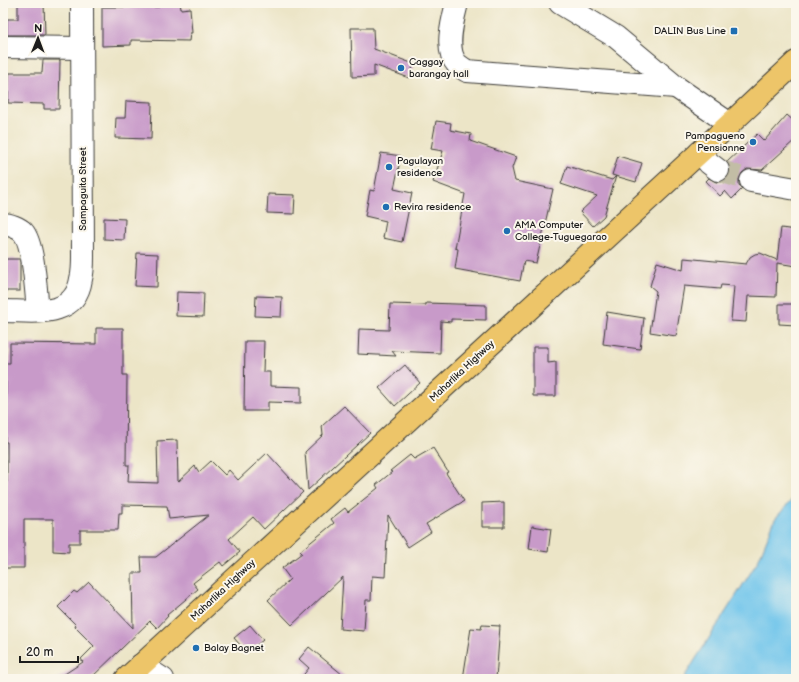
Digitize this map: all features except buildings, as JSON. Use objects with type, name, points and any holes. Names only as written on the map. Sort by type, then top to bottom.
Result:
[{"type":"main road","name":"Maharlika Highway","points":[[134,672],[796,62]]},
{"type":"street","name":"Sampaguita Street","points":[[3,312],[56,310],[68,304],[76,294],[81,280],[83,257],[82,3]]},
{"type":"street","points":[[457,3],[450,42],[451,49],[452,55],[457,64],[467,71],[676,87]]},
{"type":"street","points":[[560,3],[616,37],[676,87],[730,124]]},
{"type":"street","points":[[3,48],[82,48]]},
{"type":"street","points":[[700,152],[709,163],[718,170]]},
{"type":"street","points":[[751,181],[796,189]]},
{"type":"street","points":[[3,224],[8,224],[22,232],[30,244],[38,311]]},
{"type":"street","points":[[134,672],[163,679]]},
{"type":"path","points":[[3,661],[6,679]]},
{"type":"water","points":[[796,495],[796,679],[683,679],[758,561],[775,519]]},
{"type":"tunnel","points":[[718,170],[751,181]]},
{"type":"place","name":"DALIN Bus Line","points":[[734,31]]},
{"type":"place","name":"Caggay barangay hall","points":[[401,68]]},
{"type":"place","name":"Pampagueno Pensionne","points":[[753,142]]},
{"type":"place","name":"Pagulayan residence","points":[[389,167]]},
{"type":"place","name":"Revira residence","points":[[386,207]]},
{"type":"place","name":"AMA Computer College-Tuguegarao","points":[[507,231]]},
{"type":"place","name":"Balay Bagnet","points":[[196,648]]}]
